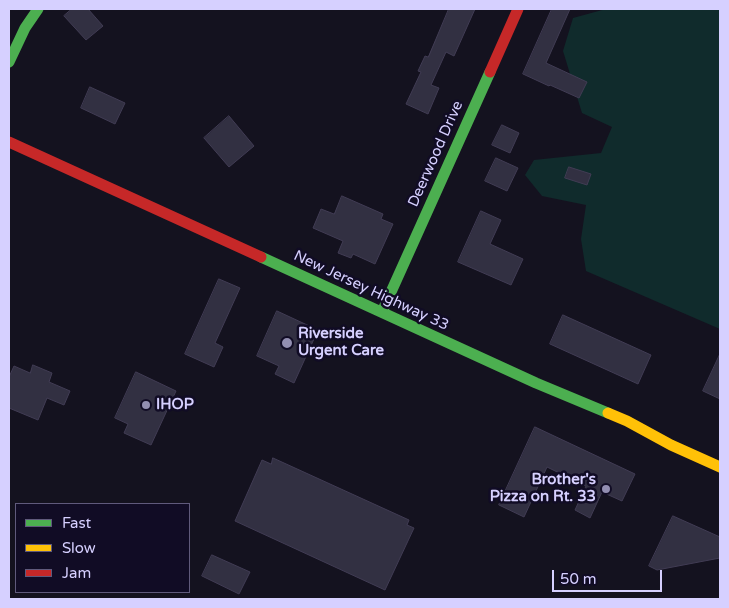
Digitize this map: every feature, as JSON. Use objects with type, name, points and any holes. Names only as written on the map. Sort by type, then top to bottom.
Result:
[{"type":"main road","points":[[9,62],[30,18],[38,9]]},
{"type":"main road","name":"Deerwood Drive","points":[[382,312],[518,9]]},
{"type":"main road","name":"New Jersey Highway 33","points":[[9,142],[536,383],[627,421],[720,468]]},
{"type":"green space","points":[[606,9],[720,9],[720,329],[586,271],[581,239],[586,205],[542,196],[525,175],[534,160],[601,153],[612,127],[582,113],[563,51],[573,18]]},
{"type":"building","points":[[72,9],[88,9],[103,26],[86,40],[64,16]]},
{"type":"building","points":[[449,9],[475,9],[454,56],[446,52],[431,85],[439,88],[428,114],[406,104],[421,72],[418,71],[425,56],[428,57]]},
{"type":"building","points":[[552,9],[570,9],[546,63],[587,82],[579,98],[523,74]]},
{"type":"building","points":[[90,87],[125,103],[115,124],[81,108]]},
{"type":"building","points":[[229,116],[254,146],[229,167],[204,138]]},
{"type":"building","points":[[502,125],[519,133],[510,153],[492,145]]},
{"type":"building","points":[[496,158],[518,168],[507,191],[485,181]]},
{"type":"building","points":[[569,167],[591,174],[587,185],[565,178]]},
{"type":"building","points":[[342,196],[383,214],[381,219],[393,224],[375,264],[353,254],[351,258],[338,253],[343,241],[313,228],[321,209],[334,214]]},
{"type":"building","points":[[481,211],[501,220],[490,244],[523,259],[511,285],[458,262]]},
{"type":"building","points":[[219,279],[240,288],[215,343],[223,347],[214,367],[185,354]]},
{"type":"building","name":"Riverside Urgent Care","points":[[277,311],[318,330],[294,383],[275,374],[279,366],[257,356]]},
{"type":"building","points":[[563,315],[651,355],[638,384],[550,344]]},
{"type":"building","points":[[720,354],[720,399],[703,391]]},
{"type":"building","points":[[33,365],[52,373],[49,382],[70,391],[64,405],[47,398],[38,420],[9,408],[9,377],[14,366],[30,373]]},
{"type":"building","name":"IHOP","points":[[136,372],[176,391],[151,445],[124,433],[128,424],[115,418]]},
{"type":"building","points":[[535,427],[635,474],[622,501],[602,492],[590,518],[575,510],[586,486],[547,467],[524,517],[499,505]]},
{"type":"building","points":[[273,458],[409,520],[407,525],[414,528],[385,590],[235,521],[262,460],[271,464]]},
{"type":"building","points":[[673,516],[720,537],[720,558],[657,570],[649,566]]},
{"type":"building","points":[[212,555],[250,572],[239,594],[202,576]]},
{"type":"traffic: fast","points":[[9,62],[25,28],[38,9]]},
{"type":"traffic: fast","points":[[382,312],[490,72]]},
{"type":"traffic: fast","points":[[261,257],[536,383],[608,413]]},
{"type":"traffic: slow","points":[[608,413],[720,467]]},
{"type":"traffic: jam","points":[[490,72],[518,9]]},
{"type":"traffic: jam","points":[[9,142],[261,257]]},
{"type":"place","name":"Riverside Urgent Care","points":[[287,343]]},
{"type":"place","name":"IHOP","points":[[146,405]]},
{"type":"place","name":"Brother's Pizza on Rt. 33","points":[[606,489]]}]
